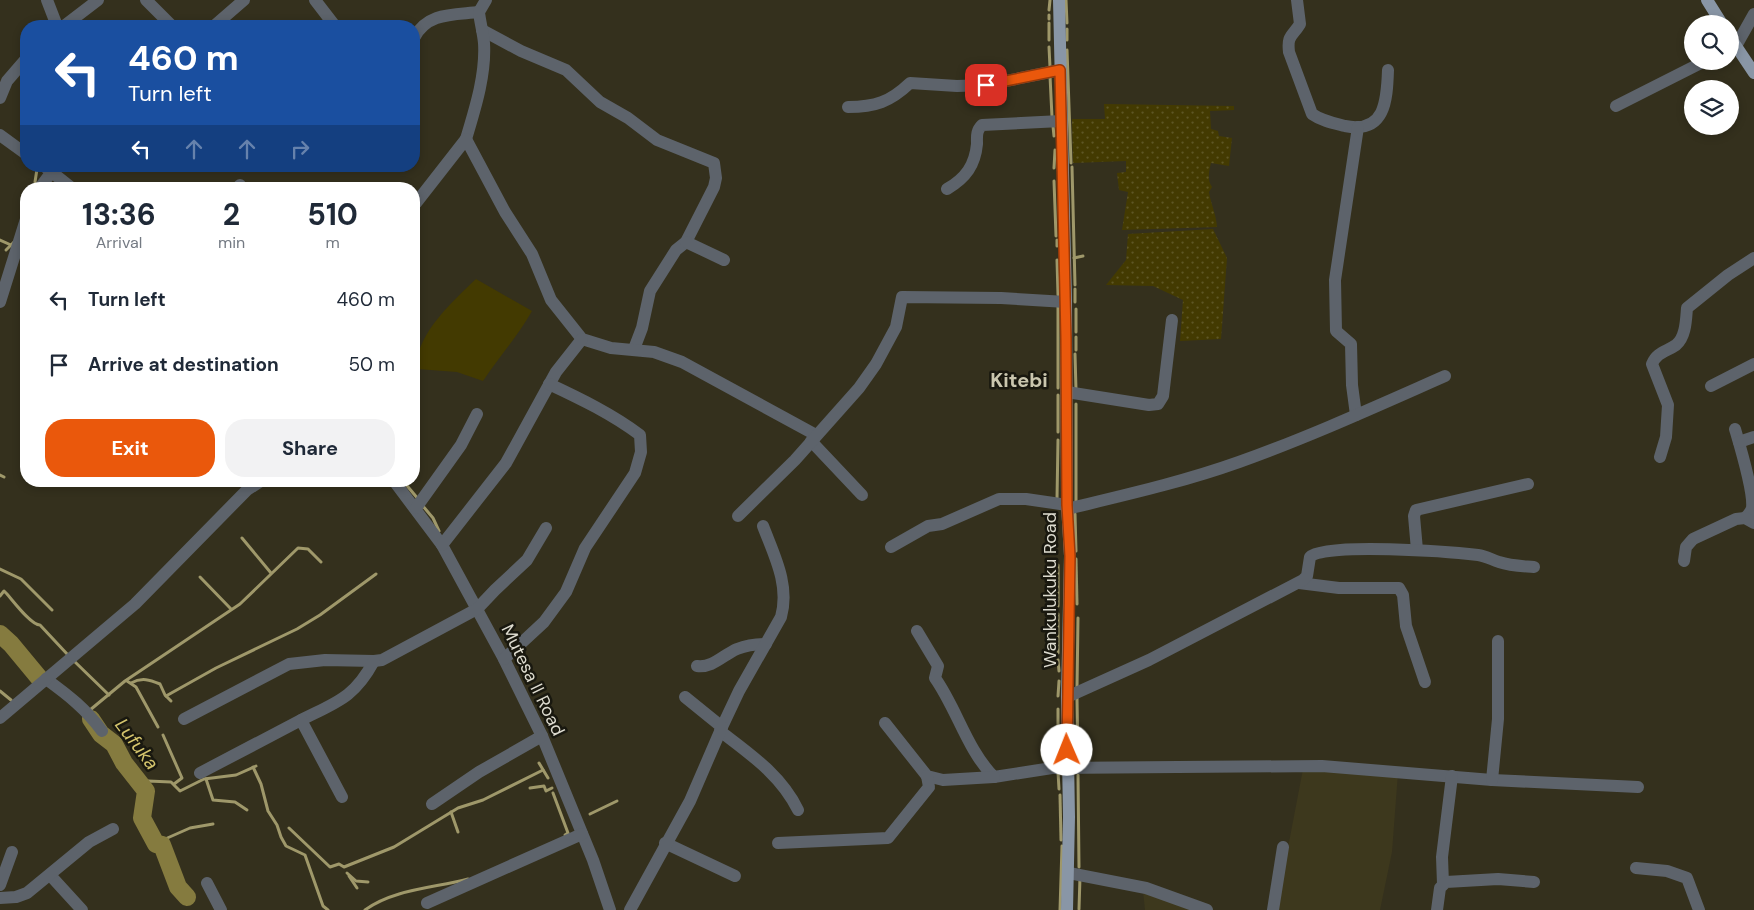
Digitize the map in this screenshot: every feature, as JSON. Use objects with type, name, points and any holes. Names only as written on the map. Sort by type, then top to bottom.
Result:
[{"type":"main road","name":"Wankulukuku Road","points":[[1059,0],[1066,302],[1067,507],[1070,556],[1067,697],[1068,910]]},
{"type":"main road","points":[[1707,0],[1716,15]]},
{"type":"main road","points":[[1739,53],[1754,73]]},
{"type":"street","points":[[47,0],[55,20]]},
{"type":"street","points":[[72,20],[98,0]]},
{"type":"street","points":[[146,0],[166,20]]},
{"type":"street","points":[[221,20],[244,0]]},
{"type":"street","points":[[315,0],[330,20]]},
{"type":"street","points":[[420,198],[466,139],[476,103],[482,65],[484,44],[479,12],[486,0]]},
{"type":"street","points":[[1297,0],[1300,24],[1289,37],[1288,42],[1310,111],[1315,116],[1330,122],[1358,128],[1367,126],[1379,119],[1388,91],[1388,70]]},
{"type":"street","points":[[420,29],[425,22],[434,17],[479,12]]},
{"type":"street","points":[[1739,34],[1754,14]]},
{"type":"street","points":[[482,30],[521,51],[566,70],[606,107],[628,118],[658,140],[714,162],[716,178],[714,187],[686,242],[676,250],[650,291],[642,328],[634,349]]},
{"type":"street","points":[[0,98],[6,82],[20,66]]},
{"type":"street","points":[[848,107],[886,101],[900,94],[910,83],[957,86],[986,85],[1060,70]]},
{"type":"street","points":[[1616,106],[1687,70]]},
{"type":"street","points":[[947,189],[962,180],[971,167],[976,149],[977,132],[982,125],[1061,121]]},
{"type":"street","points":[[1356,415],[1352,384],[1351,344],[1337,334],[1335,328],[1335,280],[1358,128]]},
{"type":"street","points":[[0,135],[20,150]]},
{"type":"street","points":[[466,139],[504,212],[532,254],[551,300],[582,339],[611,348],[634,349],[682,362],[814,438],[862,495]]},
{"type":"street","points":[[54,172],[65,182]]},
{"type":"street","points":[[0,302],[20,238]]},
{"type":"street","points":[[686,242],[724,260]]},
{"type":"street","points":[[1660,457],[1666,437],[1668,405],[1652,364],[1656,355],[1677,344],[1682,336],[1687,308],[1728,275],[1754,258]]},
{"type":"street","points":[[738,516],[772,484],[859,388],[876,364],[896,327],[899,318],[899,302],[902,297],[1000,298],[1066,302]]},
{"type":"street","points":[[1067,392],[1150,405],[1158,404],[1163,396],[1172,320]]},
{"type":"street","points":[[442,545],[506,463],[549,384],[582,339]]},
{"type":"street","points":[[1711,386],[1754,364]]},
{"type":"street","points":[[892,547],[928,526],[942,524],[999,499],[1026,499],[1067,507],[1123,497],[1238,462],[1356,415],[1445,376]]},
{"type":"street","points":[[504,659],[544,622],[566,592],[585,548],[635,473],[641,452],[640,435],[595,406],[549,384]]},
{"type":"street","points":[[416,508],[461,446],[477,414]]},
{"type":"street","points":[[1684,560],[1686,547],[1693,539],[1736,519],[1750,521],[1752,502],[1735,429]]},
{"type":"street","points":[[1739,442],[1754,437]]},
{"type":"street","points":[[1417,550],[1414,516],[1416,510],[1528,484]]},
{"type":"street","points":[[0,718],[135,604],[252,487]]},
{"type":"street","name":"Mutesa II Road","points":[[399,487],[442,545],[504,659],[542,736],[582,834],[610,910]]},
{"type":"street","points":[[630,910],[665,843],[694,794],[738,691],[781,617],[784,607],[784,582],[763,526]]},
{"type":"street","points":[[184,718],[294,663],[325,660],[382,660],[477,610],[527,560],[546,528]]},
{"type":"street","points":[[1067,697],[1149,660],[1299,583],[1307,576],[1310,557],[1317,552],[1356,549],[1417,550],[1476,555],[1511,565],[1534,567]]},
{"type":"street","points":[[1299,583],[1339,588],[1399,588],[1403,595],[1406,626],[1425,682]]},
{"type":"street","points":[[917,631],[938,666],[934,678],[945,693],[976,755],[994,777]]},
{"type":"street","points":[[1492,780],[1498,719],[1498,641]]},
{"type":"street","points":[[697,666],[706,667],[751,644],[766,644]]},
{"type":"street","points":[[200,773],[352,692],[360,686],[374,661]]},
{"type":"street","points":[[46,679],[75,699],[90,714],[102,731]]},
{"type":"street","points":[[685,697],[777,778],[791,795],[798,810]]},
{"type":"street","points":[[301,720],[342,797]]},
{"type":"street","points":[[778,843],[888,838],[929,787],[928,776],[885,723]]},
{"type":"street","points":[[432,804],[479,772],[542,736]]},
{"type":"street","points":[[928,776],[944,780],[994,777],[1052,768],[1322,766],[1492,780],[1638,787]]},
{"type":"street","points":[[1437,910],[1443,884],[1442,857],[1452,776]]},
{"type":"street","points":[[0,898],[16,897],[27,893],[89,842],[113,829]]},
{"type":"street","points":[[427,903],[582,834]]},
{"type":"street","points":[[665,843],[734,876]]},
{"type":"street","points":[[1273,910],[1283,847]]},
{"type":"street","points":[[0,885],[12,852]]},
{"type":"street","points":[[1636,868],[1667,871],[1686,878],[1699,910]]},
{"type":"street","points":[[1069,873],[1146,888],[1207,910]]},
{"type":"street","points":[[50,876],[82,910]]},
{"type":"street","points":[[1443,884],[1474,879],[1534,882]]},
{"type":"street","points":[[207,884],[221,910]]},
{"type":"shaded area","points":[[1104,104],[1234,106],[1234,110],[1210,111],[1211,129],[1218,131],[1219,136],[1232,138],[1229,166],[1211,163],[1209,178],[1212,187],[1209,192],[1217,227],[1122,230],[1128,192],[1119,190],[1117,173],[1126,172],[1126,161],[1073,163],[1072,119],[1105,119]]},
{"type":"shaded area","points":[[1213,229],[1227,258],[1221,339],[1180,341],[1183,300],[1153,286],[1106,285],[1126,260],[1128,234]]},
{"type":"shaded area","points":[[476,279],[532,311],[515,338],[483,381],[457,372],[420,369],[420,350],[428,332],[446,308]]},
{"type":"shaded area","points":[[1303,769],[1398,773],[1392,852],[1380,910],[1276,910]]},
{"type":"shaded area","points":[[1143,891],[1197,910],[1145,910]]},
{"type":"waterway","points":[[1049,10],[1050,0]]},
{"type":"waterway","points":[[1066,0],[1067,23]]},
{"type":"waterway","points":[[1049,23],[1049,40]]},
{"type":"waterway","points":[[1067,29],[1067,40]]},
{"type":"waterway","points":[[1049,47],[1050,67]]},
{"type":"waterway","points":[[1067,50],[1071,163]]},
{"type":"waterway","points":[[1050,76],[1052,117]]},
{"type":"waterway","points":[[1053,126],[1054,136]]},
{"type":"waterway","points":[[1054,168],[1055,150]]},
{"type":"waterway","points":[[1072,167],[1075,285]]},
{"type":"waterway","points":[[35,182],[37,172]]},
{"type":"waterway","points":[[1054,181],[1056,236]]},
{"type":"waterway","points":[[0,240],[11,245]]},
{"type":"waterway","points":[[1057,240],[1057,246]]},
{"type":"waterway","points":[[6,250],[14,242]]},
{"type":"waterway","points":[[1074,258],[1083,256]]},
{"type":"waterway","points":[[1057,260],[1058,295]]},
{"type":"waterway","points":[[1075,289],[1075,302]]},
{"type":"waterway","points":[[1058,305],[1058,388]]},
{"type":"waterway","points":[[1076,309],[1076,332]]},
{"type":"waterway","points":[[1076,337],[1076,350]]},
{"type":"waterway","points":[[1075,354],[1076,390]]},
{"type":"waterway","points":[[1058,395],[1058,432]]},
{"type":"waterway","points":[[1076,404],[1076,503]]},
{"type":"waterway","points":[[1057,499],[1058,440]]},
{"type":"waterway","points":[[0,475],[4,477]]},
{"type":"waterway","points":[[408,487],[419,500]]},
{"type":"waterway","points":[[422,505],[433,518],[439,531]]},
{"type":"waterway","points":[[1075,514],[1076,551]]},
{"type":"waterway","points":[[242,538],[271,573]]},
{"type":"waterway","points":[[90,710],[125,681],[240,604],[298,548],[308,549],[321,562]]},
{"type":"waterway","points":[[1076,559],[1077,604]]},
{"type":"waterway","points":[[1058,565],[1058,606]]},
{"type":"waterway","points":[[0,569],[21,579],[52,610]]},
{"type":"waterway","points":[[166,696],[216,668],[297,629],[320,615],[376,574]]},
{"type":"waterway","points":[[200,577],[231,609]]},
{"type":"waterway","points":[[0,596],[4,591],[27,617],[40,625],[68,655]]},
{"type":"waterway","points":[[1058,614],[1058,653]]},
{"type":"waterway","points":[[1077,688],[1078,618]]},
{"type":"waterway","name":"Lufuka","points":[[0,634],[11,644],[40,679]]},
{"type":"waterway","points":[[1058,660],[1059,671]]},
{"type":"waterway","points":[[74,661],[109,695]]},
{"type":"waterway","points":[[131,683],[149,680],[160,684],[165,695],[171,701]]},
{"type":"waterway","points":[[127,681],[136,687],[158,727]]},
{"type":"waterway","points":[[1058,696],[1059,681]]},
{"type":"waterway","points":[[0,691],[11,700]]},
{"type":"waterway","points":[[1077,698],[1078,764]]},
{"type":"waterway","points":[[1058,709],[1058,731]]},
{"type":"waterway","name":"Lufuka","points":[[91,719],[101,734],[114,744],[124,763],[146,791],[142,818],[156,844],[162,845],[178,887],[187,897]]},
{"type":"waterway","points":[[163,735],[182,778],[174,784]]},
{"type":"waterway","points":[[1058,738],[1058,763]]},
{"type":"waterway","points":[[539,763],[548,778]]},
{"type":"waterway","points":[[142,784],[148,781],[171,782],[180,791],[204,779],[236,775],[256,766]]},
{"type":"waterway","points":[[253,767],[261,784],[268,811],[277,825],[281,837],[286,846],[305,855],[323,906],[328,910]]},
{"type":"waterway","points":[[289,828],[330,867],[339,864],[344,867],[394,847],[458,808],[483,800],[543,770]]},
{"type":"waterway","points":[[1058,772],[1059,789]]},
{"type":"waterway","points":[[1078,775],[1079,867]]},
{"type":"waterway","points":[[206,779],[213,800],[235,802],[247,810]]},
{"type":"waterway","points":[[530,788],[544,786],[546,791],[552,788]]},
{"type":"waterway","points":[[553,793],[568,833],[565,835]]},
{"type":"waterway","points":[[1060,795],[1061,840]]},
{"type":"waterway","points":[[590,814],[617,801]]},
{"type":"waterway","points":[[451,812],[458,832]]},
{"type":"waterway","points":[[156,843],[190,828],[213,824]]},
{"type":"waterway","points":[[1060,910],[1062,846]]},
{"type":"waterway","points":[[347,873],[356,881],[368,882]]},
{"type":"waterway","points":[[349,876],[357,888]]},
{"type":"waterway","points":[[1079,909],[1080,877]]},
{"type":"waterway","points":[[365,910],[376,903],[401,893],[468,879]]},
{"type":"district","name":"Kitebi","points":[[1019,380]]},
{"type":"route","points":[[986,85],[1060,70],[1068,451],[1067,505],[1070,556],[1067,644],[1067,750]]}]
